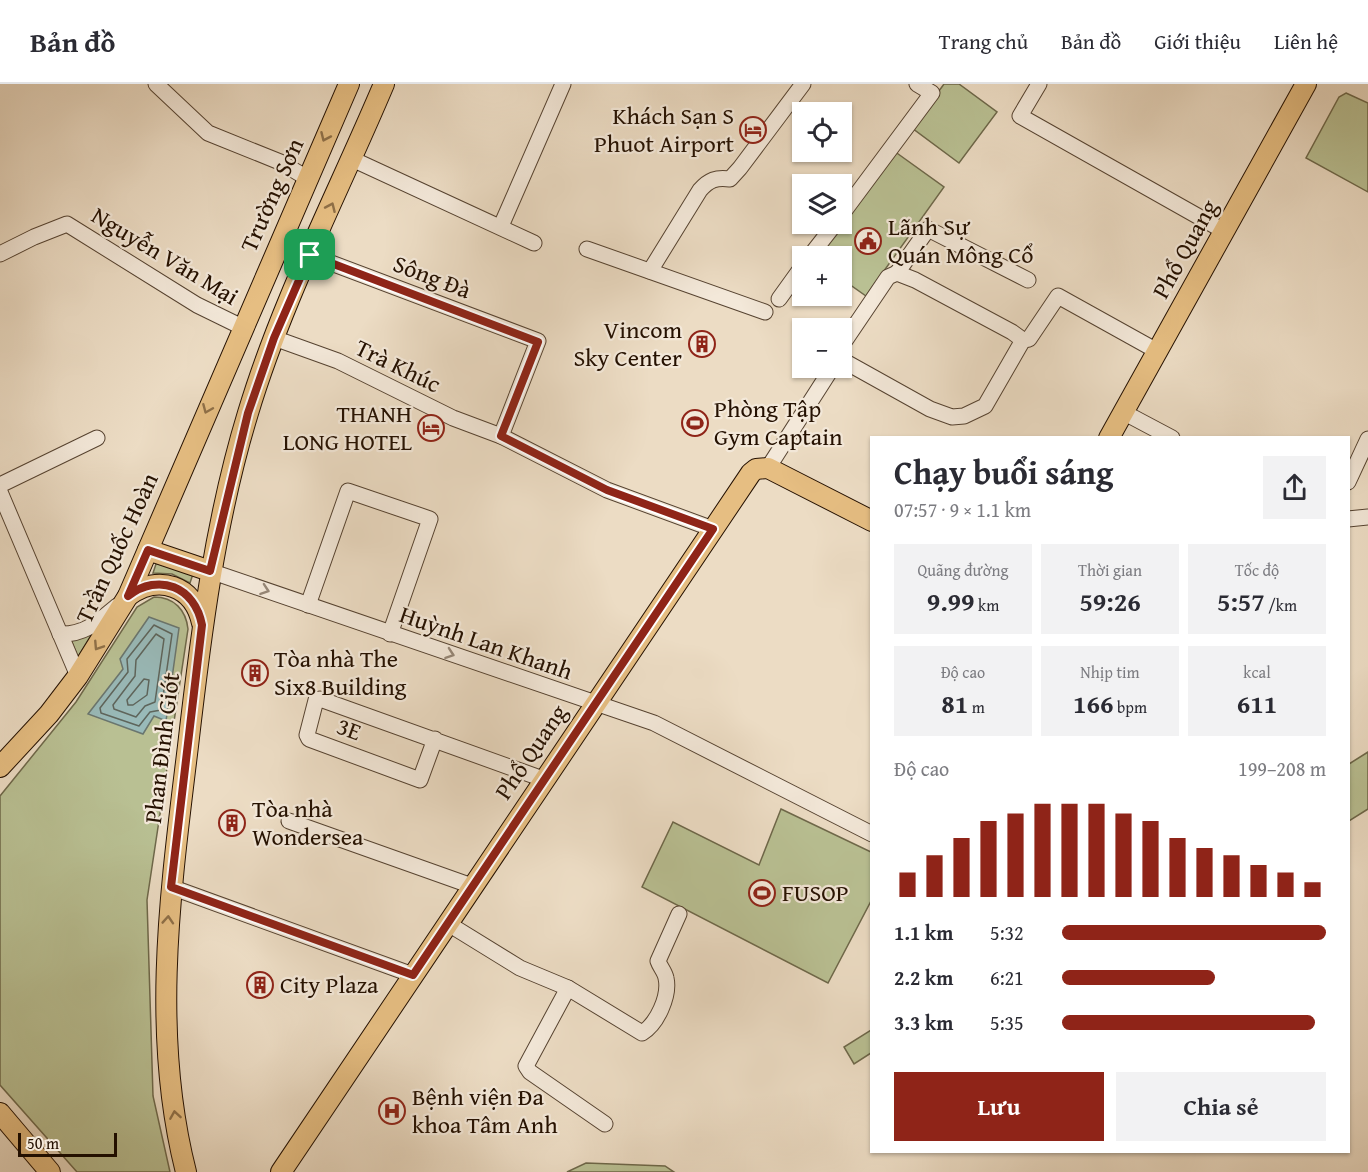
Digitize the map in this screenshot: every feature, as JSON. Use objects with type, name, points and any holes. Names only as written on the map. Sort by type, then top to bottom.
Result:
[{"type":"main road","name":"Trường Sơn","points":[[242,327],[349,84]]},
{"type":"main road","points":[[274,338],[384,84]]},
{"type":"main road","name":"Phổ Quang","points":[[1110,436],[1306,84]]},
{"type":"main road","name":"Trần Quốc Hoàn","points":[[0,767],[49,714],[78,676],[128,596],[242,327]]},
{"type":"main road","name":"Phan Đình Giót","points":[[186,1172],[174,1112],[168,1057],[166,965],[171,887],[210,571],[236,458],[274,338]]},
{"type":"main road","points":[[768,468],[870,520]]},
{"type":"main road","name":"Phổ Quang","points":[[281,1172],[543,779],[751,473],[756,469],[768,468]]},
{"type":"main road","points":[[148,550],[210,571]]},
{"type":"main road","points":[[128,596],[142,587],[157,583],[174,586],[193,601],[202,625]]},
{"type":"main road","points":[[0,1113],[50,1172]]},
{"type":"main road","points":[[0,1131],[36,1172]]},
{"type":"street","points":[[156,84],[208,133],[280,162],[307,177]]},
{"type":"street","points":[[501,225],[563,84]]},
{"type":"street","points":[[650,271],[699,190],[707,182],[719,178],[730,179],[803,84]]},
{"type":"street","points":[[852,201],[932,93],[917,84]]},
{"type":"street","points":[[1039,84],[1020,116],[1224,231]]},
{"type":"street","points":[[352,159],[501,225],[534,243]]},
{"type":"street","name":"Nguyễn Văn Mại","points":[[0,254],[67,224],[197,305],[242,327]]},
{"type":"street","points":[[852,330],[888,277],[897,273],[928,229],[1028,280]]},
{"type":"street","points":[[818,246],[827,234]]},
{"type":"street","points":[[587,249],[765,312]]},
{"type":"street","name":"Sông Đà","points":[[310,255],[538,342],[501,436]]},
{"type":"street","points":[[897,273],[915,280],[1023,340],[1029,339],[1058,296],[1157,351]]},
{"type":"street","points":[[779,299],[792,281]]},
{"type":"street","name":"Trà Khúc","points":[[274,338],[338,361],[453,418],[501,436],[607,490],[713,529]]},
{"type":"street","points":[[852,366],[930,409],[952,417],[964,416],[985,406],[1023,340]]},
{"type":"street","points":[[768,468],[826,378]]},
{"type":"street","points":[[1123,412],[1168,436]]},
{"type":"street","points":[[0,485],[97,438]]},
{"type":"street","points":[[1350,478],[1368,439]]},
{"type":"street","points":[[308,605],[348,491],[430,519],[390,634]]},
{"type":"street","points":[[0,492],[78,676]]},
{"type":"street","points":[[1350,519],[1368,517]]},
{"type":"street","name":"Huỳnh Lan Khanh","points":[[210,571],[654,723],[870,833]]},
{"type":"street","points":[[60,634],[77,633],[91,627],[128,596]]},
{"type":"street","name":"3E","points":[[435,739],[420,780],[309,739],[307,735],[316,700],[320,699],[435,739],[543,779]]},
{"type":"street","points":[[289,821],[472,886]]},
{"type":"street","points":[[171,887],[413,975]]},
{"type":"street","points":[[447,923],[520,968],[568,988],[638,1033],[645,1032],[663,1005],[668,989],[666,975],[658,961],[679,914]]},
{"type":"street","points":[[568,988],[526,1066],[530,1072],[605,1124]]},
{"type":"green space","points":[[944,84],[959,84],[997,112],[959,163],[912,128]]},
{"type":"green space","points":[[1346,93],[1368,103],[1368,192],[1306,158],[1339,97]]},
{"type":"green space","points":[[894,151],[944,187],[866,296],[852,286],[852,246],[825,246],[834,234],[852,234],[852,209]]},
{"type":"green space","points":[[157,561],[193,574],[190,583],[172,574],[153,573]]},
{"type":"green space","points":[[154,597],[167,599],[178,606],[185,616],[188,629],[147,900],[153,1096],[170,1172],[77,1172],[0,1085],[0,796],[76,702],[137,607]]},
{"type":"green space","points":[[93,632],[78,657],[71,640]]},
{"type":"green space","points":[[1368,752],[1368,809],[1350,820],[1350,763]]},
{"type":"green space","name":"FUSOP","points":[[781,809],[870,852],[870,903],[828,983],[642,887],[673,822],[759,865]]},
{"type":"green space","points":[[870,1031],[870,1054],[854,1064],[844,1047]]},
{"type":"green space","points":[[586,1163],[665,1166],[674,1172],[567,1172]]},
{"type":"water","points":[[149,617],[179,628],[166,721],[154,716],[143,734],[88,714],[123,669],[120,659]]},
{"type":"place","name":"Khách Sạn S Phuot Airport","points":[[753,130]]},
{"type":"place","name":"Lãnh Sự Quán Mông Cổ","points":[[868,241]]},
{"type":"place","name":"Vincom Sky Center","points":[[702,344]]},
{"type":"place","name":"Phòng Tập Gym Captain","points":[[695,423]]},
{"type":"place","name":"THANH LONG HOTEL","points":[[431,428]]},
{"type":"place","name":"Tòa nhà The Six8 Building","points":[[255,673]]},
{"type":"place","name":"Tòa nhà Wondersea","points":[[232,823]]},
{"type":"place","name":"FUSOP","points":[[762,893]]},
{"type":"place","name":"City Plaza","points":[[260,985]]},
{"type":"place","name":"Bệnh viện Đa khoa Tâm Anh","points":[[392,1111]]},
{"type":"route","points":[[310,255],[538,342],[501,436],[607,490],[713,529],[413,975],[171,887],[202,625],[201,617],[187,594],[174,586],[157,583],[142,587],[128,596],[148,550],[210,571],[248,413],[274,338],[310,255]]}]
